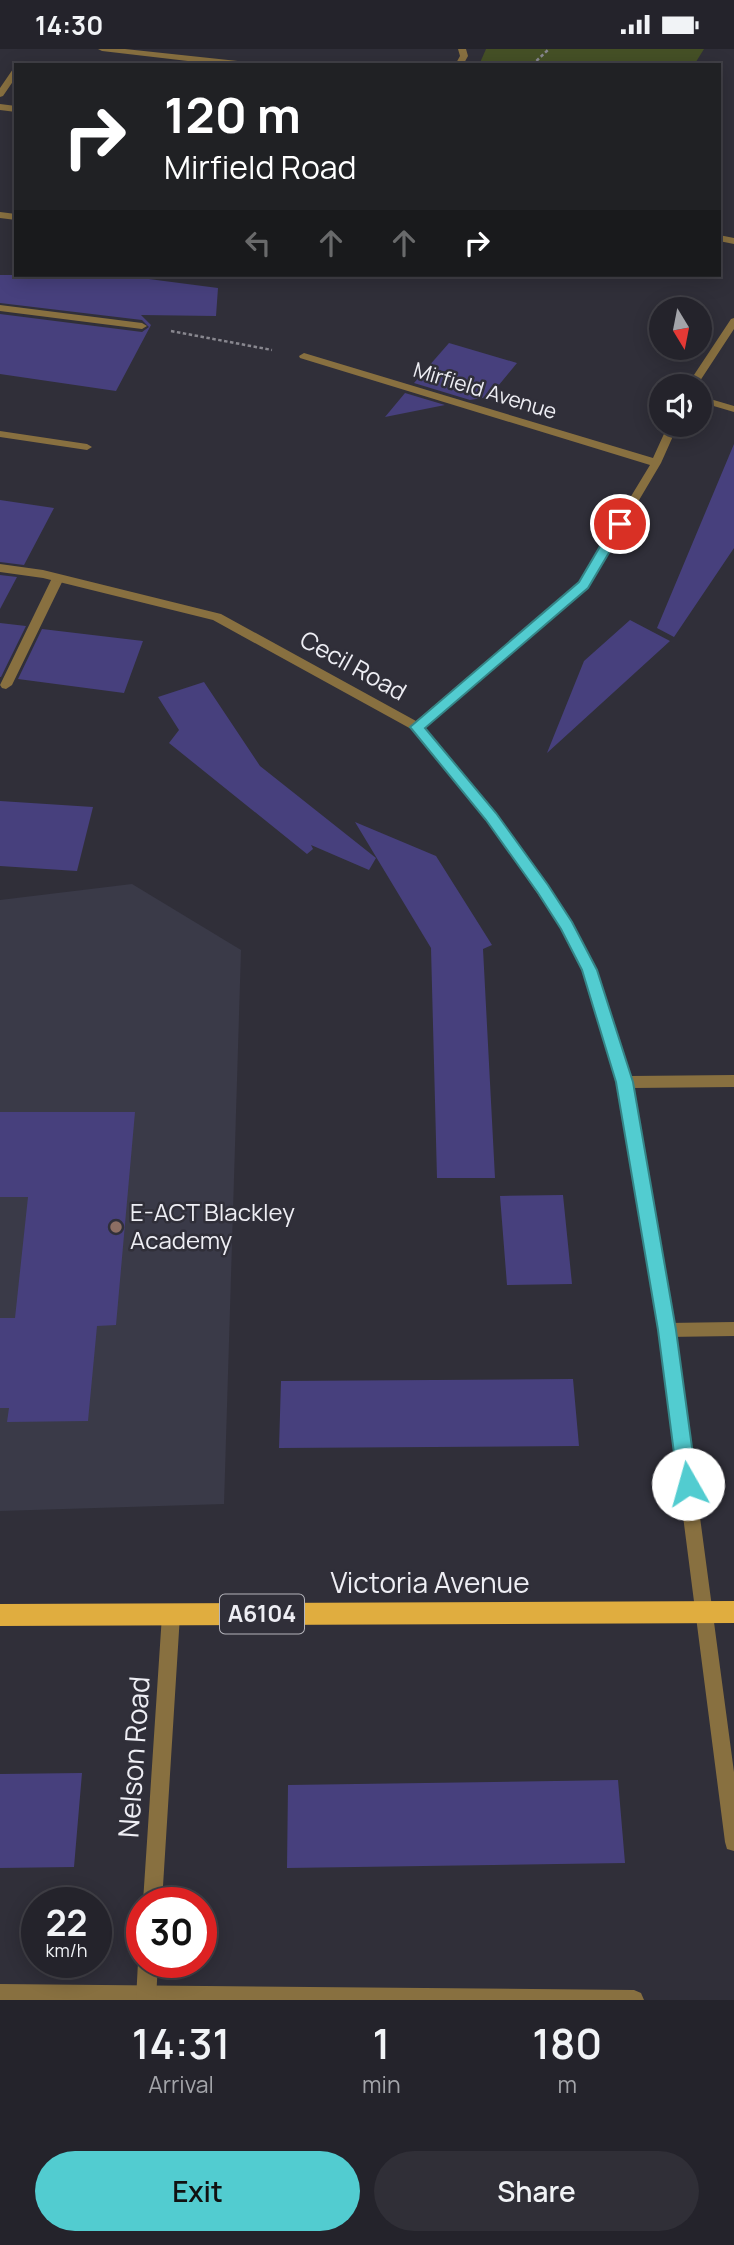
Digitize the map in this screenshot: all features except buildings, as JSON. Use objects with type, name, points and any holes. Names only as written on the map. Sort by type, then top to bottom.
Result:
[{"type":"main road","name":"Victoria Avenue","points":[[0,1615],[734,1612]]},
{"type":"street","points":[[102,49],[229,63]]},
{"type":"street","points":[[0,94],[14,74]]},
{"type":"street","points":[[0,308],[142,326]]},
{"type":"street","points":[[699,374],[734,321]]},
{"type":"street","name":"Mirfield Avenue","points":[[304,356],[656,463]]},
{"type":"street","points":[[712,403],[734,409]]},
{"type":"street","points":[[0,435],[88,447]]},
{"type":"street","points":[[417,727],[583,585],[656,463],[668,437]]},
{"type":"street","name":"Cecil Road","points":[[0,568],[58,578],[217,617],[417,727],[491,817],[567,926],[590,970],[625,1082],[667,1330],[734,1842]]},
{"type":"street","points":[[6,685],[58,578]]},
{"type":"street","points":[[625,1082],[734,1081]]},
{"type":"street","points":[[667,1330],[734,1329]]},
{"type":"street","name":"Nelson Road","points":[[153,1887],[171,1615]]},
{"type":"street","points":[[146,1997],[147,1978]]},
{"type":"street","points":[[0,1994],[634,2000]]},
{"type":"path","points":[[534,63],[549,49]]},
{"type":"path","points":[[142,326],[304,356]]},
{"type":"shaded area","name":"E-ACT Blackley Academy","points":[[132,884],[241,950],[224,1504],[0,1511],[0,900]]},
{"type":"green space","points":[[486,49],[704,49],[695,63],[480,63]]},
{"type":"place","name":"E-ACT Blackley Academy","points":[[116,1227]]},
{"type":"route","points":[[620,524],[583,585],[417,727],[491,817],[543,889],[567,926],[590,970],[625,1082],[667,1330],[688,1484]]}]
